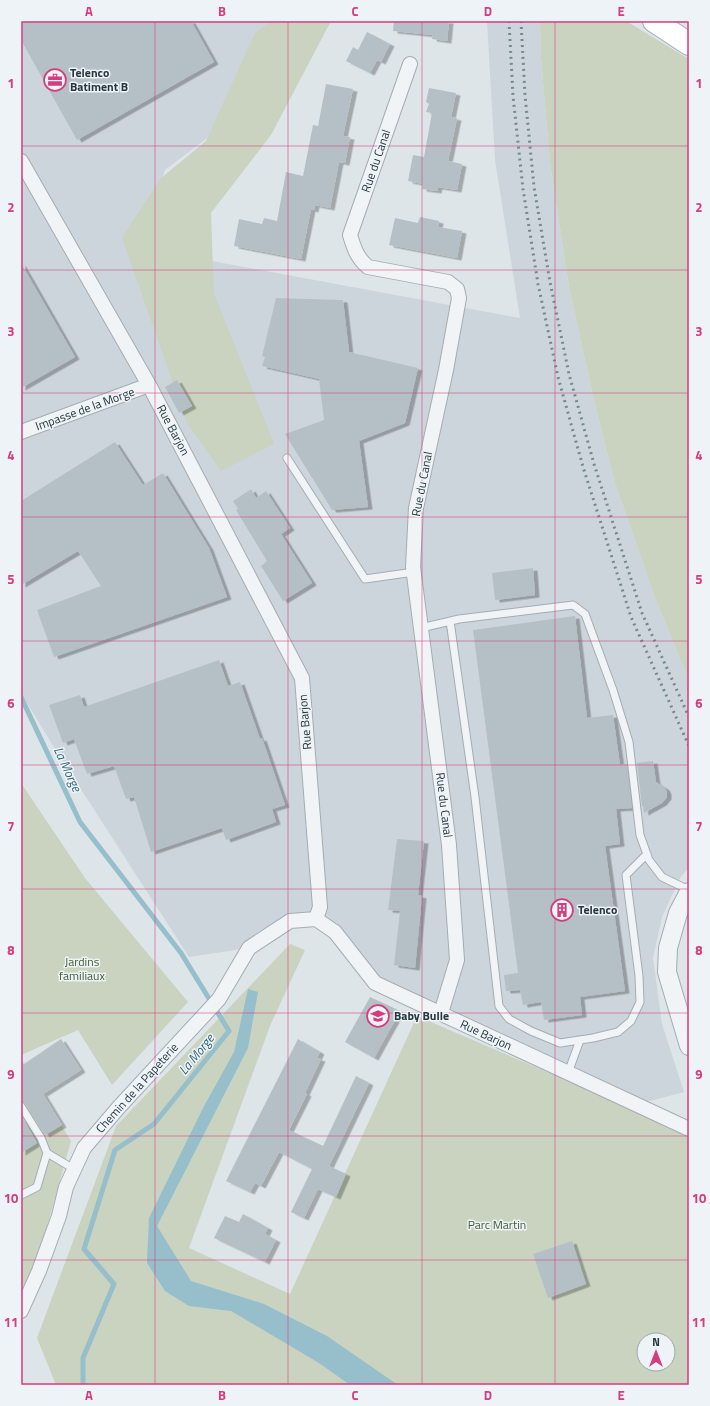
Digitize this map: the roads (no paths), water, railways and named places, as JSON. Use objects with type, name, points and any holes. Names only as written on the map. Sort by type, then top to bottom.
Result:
[{"type":"main road","points":[[654,21],[689,44]]},
{"type":"main road","points":[[680,21],[689,27]]},
{"type":"street","name":"Rue du Canal","points":[[410,64],[350,235],[353,248],[360,260],[368,267],[448,282],[457,289],[459,298],[446,370],[416,508],[413,567],[449,845],[457,960],[441,1014]]},
{"type":"street","name":"Rue Barjon","points":[[21,161],[149,385],[302,678],[320,907],[316,919],[334,932],[375,983],[689,1129]]},
{"type":"street","name":"Impasse de la Morge","points":[[21,432],[149,385]]},
{"type":"street","points":[[689,891],[678,913],[668,948],[667,972],[689,1046]]},
{"type":"street","name":"Chemin de la Papeterie","points":[[21,1311],[39,1271],[59,1216],[66,1187],[84,1148],[114,1113],[219,999],[249,948],[290,921],[316,919]]},
{"type":"lane","points":[[287,458],[365,579],[414,572]]},
{"type":"lane","points":[[421,628],[450,621],[573,605],[585,614],[613,690],[629,742],[640,835],[649,860],[662,877],[689,891]]},
{"type":"lane","points":[[450,621],[475,797],[499,1006],[509,1019],[531,1032],[560,1043],[618,1032],[631,1021],[640,1002],[639,976],[626,875],[647,854]]},
{"type":"lane","points":[[568,1073],[580,1040]]},
{"type":"lane","points":[[21,1106],[41,1138],[47,1153],[74,1169]]},
{"type":"lane","points":[[21,1195],[37,1187],[47,1153]]},
{"type":"water","points":[[248,989],[258,992],[248,1048],[157,1226],[191,1281],[264,1304],[327,1336],[398,1385],[350,1385],[319,1363],[231,1311],[189,1306],[165,1291],[147,1263],[149,1218],[203,1108],[234,1052]]},
{"type":"waterway","name":"La Morge","points":[[21,697],[80,822],[181,953],[229,1031],[154,1124],[115,1150],[84,1249],[114,1284],[83,1358],[83,1385]]},
{"type":"railway","points":[[509,21],[513,96],[523,189],[538,284],[558,377],[583,467],[631,617],[689,746]]},
{"type":"railway","points":[[521,21],[525,95],[534,187],[550,282],[569,374],[594,464],[642,613],[689,717]]},
{"type":"place","name":"Telenco Batiment B","points":[[55,80]]},
{"type":"place","name":"Telenco","points":[[562,910]]},
{"type":"place","name":"Baby Bulle","points":[[378,1016]]},
{"type":"park label","name":"Jardins familiaux","points":[[82,969]]},
{"type":"park label","name":"Parc Martin","points":[[497,1225]]}]
